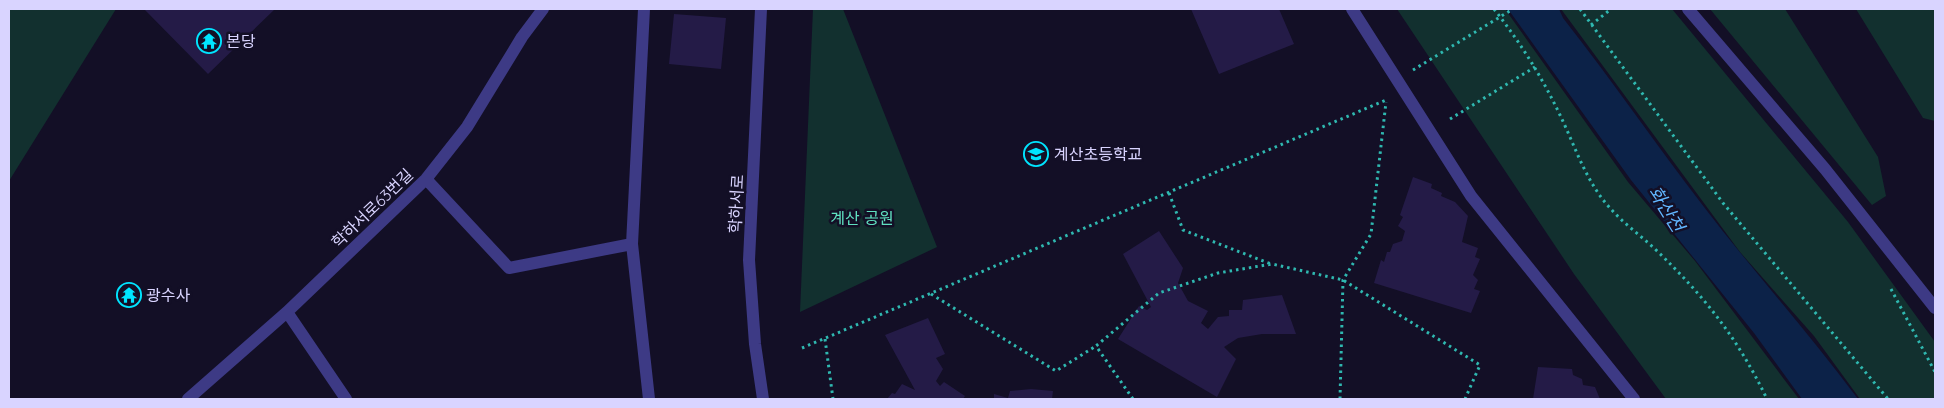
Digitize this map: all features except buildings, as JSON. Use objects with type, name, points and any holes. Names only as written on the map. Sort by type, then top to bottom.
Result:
[{"type":"street","name":"학하서로63번길","points":[[188,399],[287,312],[426,179],[467,127],[522,37],[543,9]]},
{"type":"street","points":[[644,9],[632,244],[649,399]]},
{"type":"street","name":"학하서로","points":[[761,9],[749,260],[755,344],[763,399]]},
{"type":"street","points":[[1352,9],[1471,196],[1634,399]]},
{"type":"street","points":[[1688,9],[1826,169],[1935,308]]},
{"type":"street","points":[[426,179],[509,268],[632,244]]},
{"type":"street","points":[[287,312],[346,399]]},
{"type":"path","points":[[1494,9],[1522,45],[1586,170],[1609,208],[1685,278],[1724,322],[1751,365],[1767,399]]},
{"type":"path","points":[[1413,70],[1513,9]]},
{"type":"path","points":[[1580,9],[1723,203],[1888,399]]},
{"type":"path","points":[[1591,25],[1610,9]]},
{"type":"path","points":[[1450,119],[1534,67]]},
{"type":"path","points":[[1340,399],[1343,280],[1371,234],[1388,93]]},
{"type":"path","points":[[802,348],[1386,100]]},
{"type":"path","points":[[1169,193],[1183,230],[1272,264],[1343,280],[1480,365],[1465,399]]},
{"type":"path","points":[[930,294],[1056,371],[1096,346],[1159,293],[1218,273],[1272,264]]},
{"type":"path","points":[[1887,281],[1935,372]]},
{"type":"path","points":[[825,339],[833,399]]},
{"type":"path","points":[[1096,346],[1133,399]]},
{"type":"green space","points":[[9,9],[116,9],[9,181]]},
{"type":"green space","name":"계산 공원","points":[[813,9],[843,9],[937,247],[800,312]]},
{"type":"green space","points":[[1397,9],[1505,9],[1628,182],[1695,261],[1799,399],[1666,399],[1574,274]]},
{"type":"green space","points":[[1561,9],[1672,9],[1848,222],[1935,342],[1935,399],[1860,399],[1814,336],[1740,252]]},
{"type":"green space","points":[[1710,9],[1785,9],[1878,157],[1886,196],[1872,205]]},
{"type":"green space","points":[[1856,9],[1935,9],[1935,121],[1923,118]]},
{"type":"water","name":"화산천","points":[[1508,9],[1559,9],[1563,18],[1704,207],[1858,399],[1802,399],[1754,333],[1631,180]]},
{"type":"place","name":"본당","points":[[209,41]]},
{"type":"place","name":"계산초등학교","points":[[1036,154]]},
{"type":"place","name":"광수사","points":[[129,295]]}]
